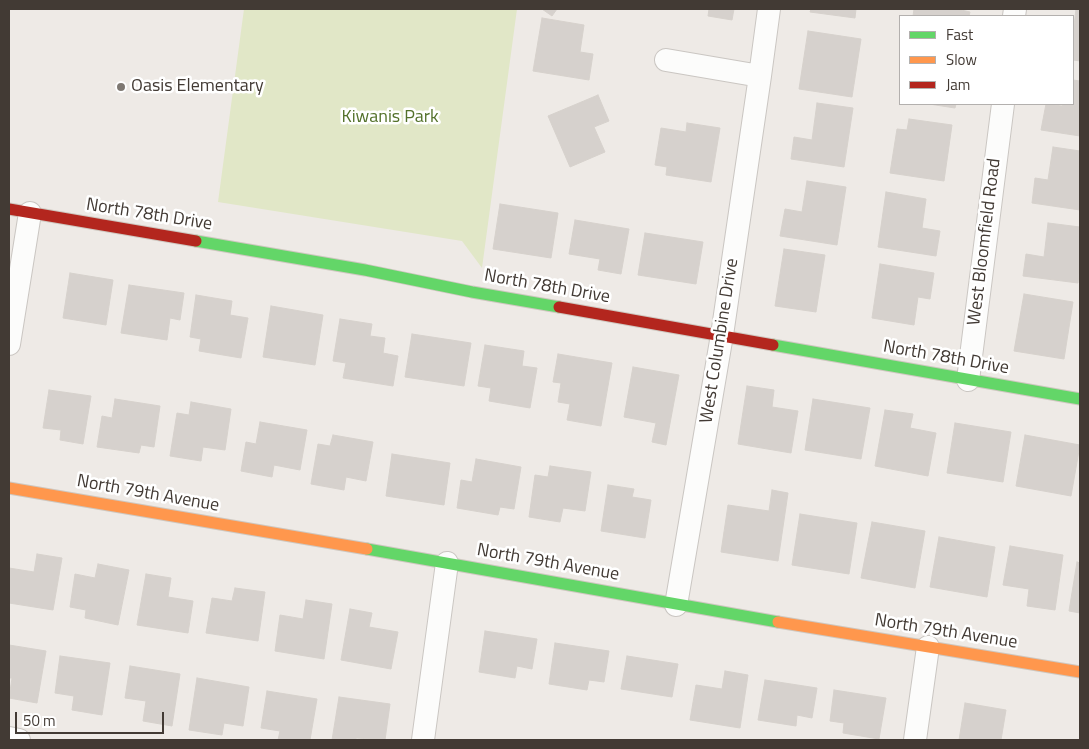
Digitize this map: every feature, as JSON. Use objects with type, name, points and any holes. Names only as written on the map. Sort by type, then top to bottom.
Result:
[{"type":"street","name":"West Columbine Drive","points":[[676,605],[722,335],[769,9]]},
{"type":"street","points":[[666,60],[760,76]]},
{"type":"street","name":"West Bloomfield Road","points":[[968,380],[1003,105]]},
{"type":"street","points":[[9,344],[20,211]]},
{"type":"street","name":"North 78th Drive","points":[[20,211],[327,263],[472,292],[1080,399]]},
{"type":"street","name":"North 79th Avenue","points":[[9,488],[447,562],[676,605],[1080,672]]},
{"type":"street","points":[[423,740],[447,562]]},
{"type":"street","points":[[915,740],[928,647]]},
{"type":"street","points":[[9,738],[19,740]]},
{"type":"green space","name":"Kiwanis Park","points":[[244,9],[517,9],[482,268],[462,241],[218,202]]},
{"type":"building","points":[[542,9],[557,9],[552,16]]},
{"type":"building","points":[[709,9],[734,9],[732,20],[708,16]]},
{"type":"building","points":[[811,9],[856,9],[855,18],[810,12]]},
{"type":"building","points":[[914,9],[957,9],[970,12],[969,15],[913,15]]},
{"type":"building","points":[[1076,9],[1080,9],[1080,61],[1074,60]]},
{"type":"building","points":[[542,18],[584,25],[580,52],[593,54],[589,80],[533,71]]},
{"type":"building","points":[[808,31],[861,39],[852,97],[799,89]]},
{"type":"building","points":[[1074,80],[1080,81],[1080,136],[1041,130],[1046,105],[1074,105]]},
{"type":"building","points":[[598,95],[609,121],[594,127],[605,152],[570,167],[548,116]]},
{"type":"building","points":[[817,103],[853,108],[844,167],[791,159],[794,137],[812,140]]},
{"type":"building","points":[[936,105],[956,105],[955,108]]},
{"type":"building","points":[[909,119],[952,125],[944,181],[890,173],[897,129],[907,130]]},
{"type":"building","points":[[687,123],[720,128],[711,182],[666,175],[667,167],[655,165],[661,128],[686,132]]},
{"type":"building","points":[[1053,147],[1080,151],[1080,210],[1032,203],[1035,178],[1048,180]]},
{"type":"building","points":[[807,181],[846,187],[837,245],[780,236],[785,209],[802,212]]},
{"type":"building","points":[[886,192],[926,199],[922,228],[940,231],[936,256],[878,247]]},
{"type":"building","points":[[500,204],[558,213],[551,258],[493,249]]},
{"type":"building","points":[[575,220],[629,229],[621,274],[598,270],[600,259],[569,254]]},
{"type":"building","points":[[1048,223],[1080,227],[1078,283],[1023,276],[1026,254],[1044,257]]},
{"type":"building","points":[[645,233],[703,242],[696,284],[638,275]]},
{"type":"building","points":[[784,249],[825,255],[816,312],[775,306]]},
{"type":"building","points":[[880,264],[934,273],[930,299],[918,297],[914,325],[872,318]]},
{"type":"building","points":[[70,273],[113,280],[106,325],[63,318]]},
{"type":"building","points":[[129,285],[184,293],[180,320],[170,318],[167,340],[121,333]]},
{"type":"building","points":[[1024,294],[1073,302],[1064,359],[1014,351]]},
{"type":"building","points":[[196,295],[232,301],[230,315],[248,318],[241,358],[199,351],[201,339],[190,337]]},
{"type":"building","points":[[271,306],[323,315],[315,365],[263,357]]},
{"type":"building","points":[[340,319],[372,324],[370,336],[385,338],[383,353],[398,356],[393,386],[343,378],[346,363],[333,361]]},
{"type":"building","points":[[412,334],[471,343],[464,386],[405,377]]},
{"type":"building","points":[[485,345],[524,351],[522,366],[537,368],[530,408],[489,401],[491,388],[478,386]]},
{"type":"building","points":[[558,354],[612,363],[601,426],[567,420],[570,404],[558,402],[561,383],[553,382]]},
{"type":"building","points":[[633,367],[679,375],[666,445],[652,442],[656,423],[624,417]]},
{"type":"building","points":[[747,386],[774,390],[772,407],[798,411],[791,453],[738,444]]},
{"type":"building","points":[[49,390],[91,396],[83,444],[60,440],[61,430],[43,428]]},
{"type":"building","points":[[115,399],[160,406],[154,447],[141,445],[139,453],[97,447],[102,416],[112,418]]},
{"type":"building","points":[[813,399],[870,408],[861,459],[805,450]]},
{"type":"building","points":[[191,402],[231,409],[225,450],[203,447],[201,461],[170,456],[177,413],[189,415]]},
{"type":"building","points":[[885,410],[913,414],[910,428],[936,433],[928,476],[875,466]]},
{"type":"building","points":[[260,422],[307,430],[300,470],[274,465],[272,477],[241,471],[246,442],[256,444]]},
{"type":"building","points":[[955,423],[1011,432],[1003,482],[947,473]]},
{"type":"building","points":[[333,435],[373,442],[366,481],[346,477],[344,490],[311,484],[318,444],[330,446]]},
{"type":"building","points":[[1025,435],[1080,445],[1071,496],[1016,486]]},
{"type":"building","points":[[392,454],[450,463],[444,505],[386,496]]},
{"type":"building","points":[[476,459],[521,467],[514,509],[500,507],[498,515],[457,508],[461,480],[472,482]]},
{"type":"building","points":[[550,466],[591,472],[585,511],[563,508],[560,522],[529,517],[535,475],[548,477]]},
{"type":"building","points":[[608,485],[634,489],[632,497],[651,500],[645,538],[601,531]]},
{"type":"building","points":[[772,490],[788,493],[778,561],[721,552],[728,505],[769,511]]},
{"type":"building","points":[[800,514],[857,523],[849,574],[792,565]]},
{"type":"building","points":[[872,522],[925,531],[915,588],[861,578]]},
{"type":"building","points":[[939,537],[995,547],[987,597],[930,587]]},
{"type":"building","points":[[1010,546],[1063,555],[1055,610],[1027,606],[1029,589],[1003,585]]},
{"type":"building","points":[[37,554],[62,558],[53,610],[9,603],[9,568],[34,572]]},
{"type":"building","points":[[1077,562],[1080,563],[1080,613],[1069,611]]},
{"type":"building","points":[[98,564],[129,570],[118,625],[85,618],[86,610],[70,607],[75,574],[95,578]]},
{"type":"building","points":[[146,574],[171,578],[168,597],[193,601],[188,633],[137,625]]},
{"type":"building","points":[[235,588],[265,592],[258,641],[206,633],[212,598],[232,601]]},
{"type":"building","points":[[306,600],[332,604],[324,659],[275,651],[280,615],[303,619]]},
{"type":"building","points":[[350,609],[372,613],[369,627],[398,632],[391,669],[341,660]]},
{"type":"building","points":[[485,631],[537,639],[532,669],[517,666],[515,678],[479,672]]},
{"type":"building","points":[[555,643],[609,651],[604,682],[589,680],[587,690],[549,684]]},
{"type":"building","points":[[9,645],[46,651],[37,703],[9,698],[12,678],[9,678]]},
{"type":"building","points":[[60,656],[110,663],[102,715],[72,710],[74,696],[55,693]]},
{"type":"building","points":[[627,656],[678,664],[672,697],[621,689]]},
{"type":"building","points":[[130,666],[180,674],[172,726],[143,721],[146,701],[125,698]]},
{"type":"building","points":[[725,671],[748,675],[740,728],[690,720],[696,685],[722,689]]},
{"type":"building","points":[[197,678],[249,687],[243,726],[224,723],[222,735],[189,730]]},
{"type":"building","points":[[765,680],[817,688],[812,718],[797,715],[796,726],[758,720]]},
{"type":"building","points":[[834,690],[886,698],[879,739],[843,733],[844,723],[830,721]]},
{"type":"building","points":[[267,691],[317,699],[310,740],[278,740],[280,731],[261,728]]},
{"type":"building","points":[[339,697],[390,704],[385,740],[356,738],[356,740],[332,740]]},
{"type":"building","points":[[965,703],[1006,710],[1001,740],[959,740]]},
{"type":"traffic: fast","points":[[196,241],[365,270],[472,292],[559,307]]},
{"type":"traffic: fast","points":[[773,345],[1080,399]]},
{"type":"traffic: fast","points":[[367,549],[778,622]]},
{"type":"traffic: slow","points":[[9,488],[367,549]]},
{"type":"traffic: slow","points":[[778,622],[1080,672]]},
{"type":"traffic: jam","points":[[9,209],[196,241]]},
{"type":"traffic: jam","points":[[559,307],[773,345]]},
{"type":"place","name":"Oasis Elementary","points":[[121,87]]}]
